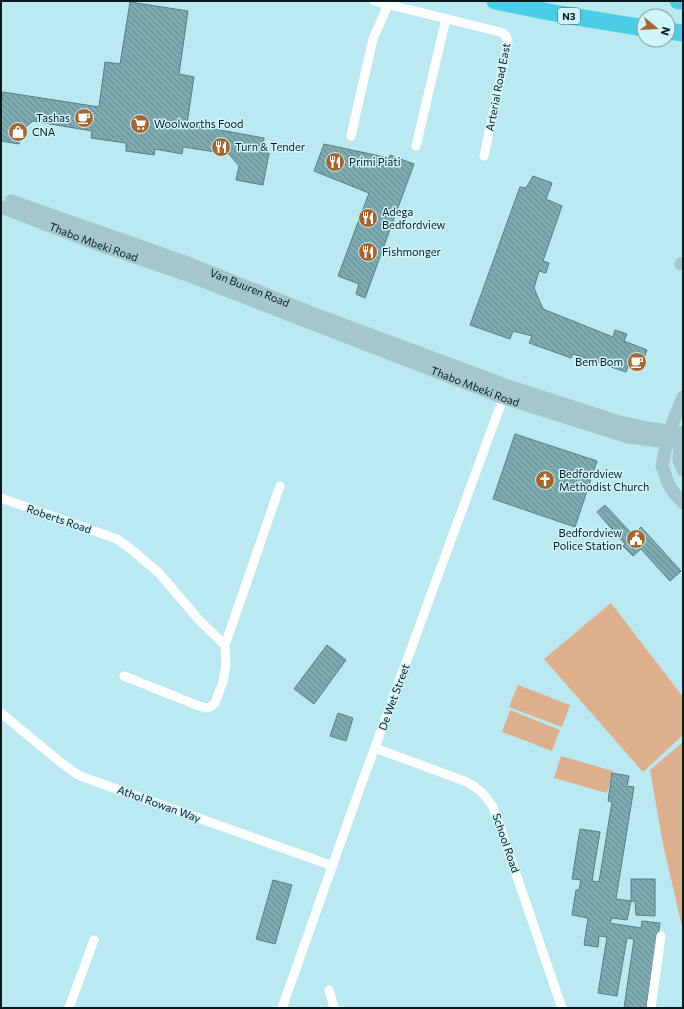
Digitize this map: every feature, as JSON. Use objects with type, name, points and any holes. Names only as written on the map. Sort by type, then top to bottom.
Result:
[{"type":"highway","name":"N3","points":[[495,1],[559,14],[636,27]]},
{"type":"highway","points":[[678,1],[683,2]]},
{"type":"main road","name":"Thabo Mbeki Road","points":[[1,198],[188,269]]},
{"type":"main road","name":"Thabo Mbeki Road","points":[[1,207],[94,242],[188,269]]},
{"type":"main road","name":"Van Buuren Road","points":[[188,269],[310,318]]},
{"type":"main road","name":"Thabo Mbeki Road","points":[[310,318],[398,346],[446,364],[506,392]]},
{"type":"main road","name":"Thabo Mbeki Road","points":[[310,318],[613,433],[647,434]]},
{"type":"main road","points":[[683,398],[678,412],[677,437],[679,460],[683,470]]},
{"type":"main road","points":[[677,437],[647,434],[668,482],[675,494],[683,503]]},
{"type":"main road","points":[[662,466],[677,437]]},
{"type":"street","name":"Arterial Road East","points":[[374,1],[505,34],[508,43],[484,156]]},
{"type":"street","points":[[351,136],[373,39],[388,4]]},
{"type":"street","points":[[416,146],[446,19]]},
{"type":"street","name":"De Wet Street","points":[[282,1008],[375,748],[506,392]]},
{"type":"street","points":[[124,676],[199,706],[206,708],[215,703],[224,682],[226,664],[225,645],[280,486]]},
{"type":"street","name":"Roberts Road","points":[[1,498],[117,539],[159,573],[199,620],[225,645]]},
{"type":"street","name":"Athol Rowan Way","points":[[1,713],[59,761],[83,777],[333,866]]},
{"type":"street","name":"School Road","points":[[375,748],[467,782],[480,790],[490,800],[562,1008]]},
{"type":"street","points":[[651,1008],[661,936]]},
{"type":"street","points":[[69,1008],[94,940]]},
{"type":"street","points":[[329,990],[334,1008]]},
{"type":"shaded area","points":[[611,603],[683,697],[683,735],[643,772],[544,659]]},
{"type":"shaded area","points":[[518,685],[570,705],[562,727],[509,707]]},
{"type":"shaded area","points":[[510,710],[560,730],[552,751],[502,732]]},
{"type":"shaded area","points":[[683,742],[683,931],[663,844],[650,770]]},
{"type":"shaded area","points":[[561,756],[613,771],[607,793],[554,778]]},
{"type":"building","points":[[130,2],[188,11],[179,74],[194,77],[187,124],[264,138],[262,153],[269,153],[263,185],[236,180],[239,166],[229,154],[183,147],[182,154],[155,149],[154,155],[126,151],[126,143],[91,138],[92,131],[33,121],[22,130],[19,144],[1,141],[1,104],[3,92],[99,107],[105,62],[120,64]]},
{"type":"building","points":[[324,144],[389,158],[390,155],[414,164],[365,298],[356,294],[359,284],[338,276],[369,193],[314,171]]},
{"type":"building","points":[[533,176],[552,183],[546,199],[562,206],[543,261],[549,263],[546,273],[539,271],[534,288],[543,309],[613,337],[615,330],[627,334],[624,341],[647,350],[640,368],[629,364],[626,372],[573,354],[571,358],[529,343],[532,336],[513,331],[510,339],[470,325],[520,187],[526,188]]},
{"type":"building","name":"Bedfordview Methodist Church","points":[[515,434],[597,461],[575,527],[493,499]]},
{"type":"building","name":"Bedfordview Police Station","points":[[605,505],[633,535],[641,527],[681,571],[670,581],[641,549],[633,556],[623,546],[625,544],[597,512]]},
{"type":"building","points":[[327,645],[346,660],[314,704],[294,689]]},
{"type":"building","points":[[338,713],[353,718],[346,741],[330,736]]},
{"type":"building","points":[[612,773],[629,776],[627,786],[634,787],[616,899],[631,901],[627,920],[612,918],[610,923],[641,928],[642,921],[660,923],[646,1008],[624,1008],[634,939],[627,938],[617,996],[598,993],[607,937],[599,936],[598,947],[584,945],[588,918],[572,915],[576,890],[579,890],[581,880],[572,879],[580,829],[600,832],[592,881],[599,882],[612,802],[608,801]]},
{"type":"building","points":[[631,879],[655,879],[655,916],[636,915],[635,901],[631,901]]},
{"type":"building","points":[[273,880],[292,885],[275,944],[256,939]]},
{"type":"place","name":"Tashas","points":[[84,118]]},
{"type":"place","name":"Woolworths Food","points":[[140,124]]},
{"type":"place","name":"CNA","points":[[18,132]]},
{"type":"place","name":"Turn & Tender","points":[[221,147]]},
{"type":"place","name":"Primi Piati","points":[[335,162]]},
{"type":"place","name":"Adega Bedfordview","points":[[368,218]]},
{"type":"place","name":"Fishmonger","points":[[368,252]]},
{"type":"place","name":"Bem Bom","points":[[637,362]]},
{"type":"place","name":"Bedfordview Methodist Church","points":[[545,480]]},
{"type":"place","name":"Bedfordview Police Station","points":[[636,539]]}]
